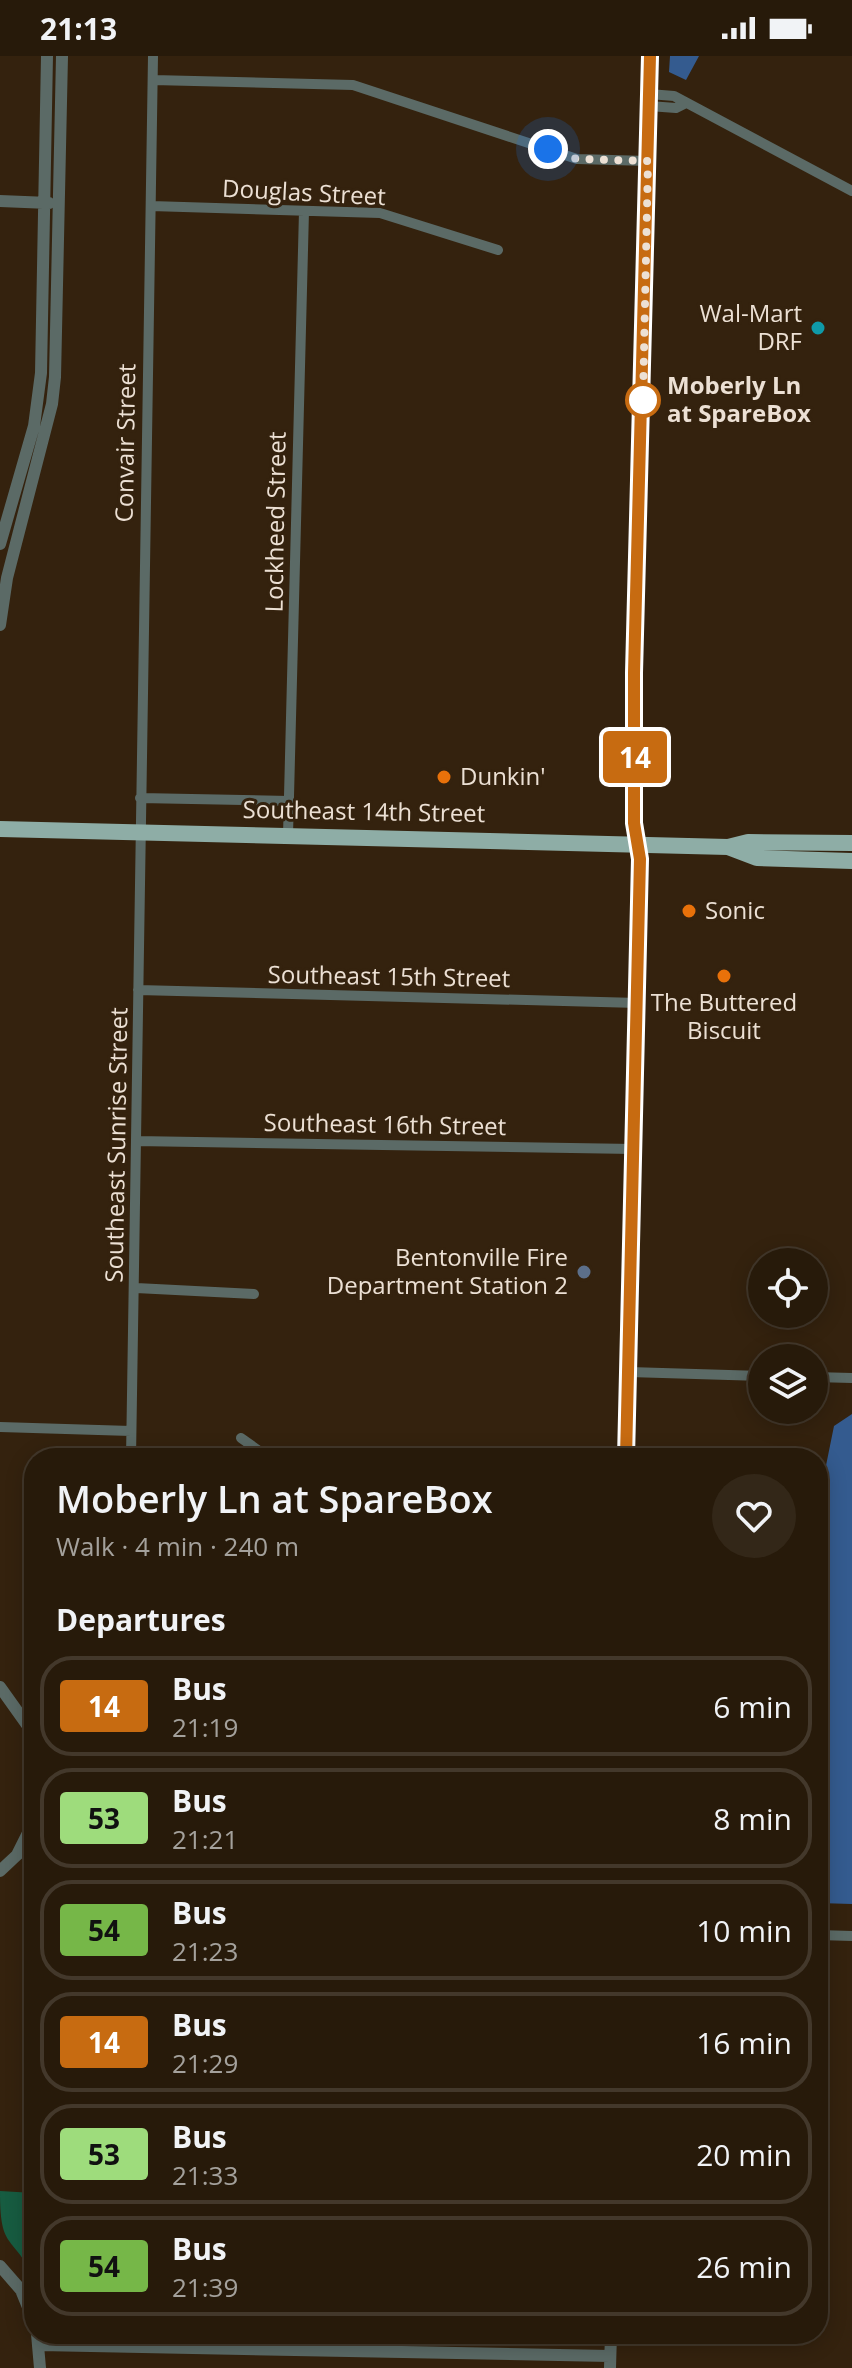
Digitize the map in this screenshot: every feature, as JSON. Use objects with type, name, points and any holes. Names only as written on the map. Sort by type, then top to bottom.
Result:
[{"type":"main road","name":"Southeast 14th Street","points":[[0,829],[728,847],[748,842],[852,843]]},
{"type":"main road","name":"Southeast 14th Street","points":[[728,847],[757,858],[852,861]]},
{"type":"street","points":[[0,544],[38,402],[47,56]]},
{"type":"street","points":[[0,625],[7,578],[52,404],[62,56]]},
{"type":"street","name":"Convair Street","points":[[139,832],[153,56]]},
{"type":"street","points":[[626,1448],[640,859],[637,844],[634,673],[650,56]]},
{"type":"street","points":[[153,80],[353,85],[577,159],[648,161]]},
{"type":"street","points":[[649,100],[676,108],[684,104],[852,191]]},
{"type":"street","points":[[0,201],[58,203]]},
{"type":"street","name":"Douglas Street","points":[[151,206],[380,213],[498,250]]},
{"type":"street","name":"Lockheed Street","points":[[288,835],[304,211]]},
{"type":"street","points":[[140,798],[289,801]]},
{"type":"street","name":"Southeast Sunrise Street","points":[[131,1448],[136,1288],[139,832]]},
{"type":"street","name":"Southeast 15th Street","points":[[138,990],[638,1003]]},
{"type":"street","name":"Southeast 16th Street","points":[[136,1141],[634,1149]]},
{"type":"street","points":[[136,1288],[254,1294]]},
{"type":"street","points":[[629,1372],[748,1376]]},
{"type":"street","points":[[828,1377],[852,1378]]},
{"type":"street","points":[[0,1427],[131,1431]]},
{"type":"street","points":[[241,1438],[255,1448]]},
{"type":"street","points":[[0,1687],[24,1721]]},
{"type":"street","points":[[0,1871],[17,1855],[24,1841]]},
{"type":"street","points":[[828,1935],[852,1936]]},
{"type":"street","points":[[0,2266],[24,2297]]},
{"type":"street","points":[[39,2344],[40,2368]]},
{"type":"street","points":[[143,2344],[610,2362]]},
{"type":"green space","points":[[0,2191],[24,2192],[24,2259],[4,2232]]},
{"type":"water","points":[[670,56],[699,56],[686,80],[669,72]]},
{"type":"water","points":[[852,1414],[852,1904],[828,1903],[828,1456],[834,1426]]},
{"type":"bus line","name":"14","points":[[626,1448],[640,859],[634,823],[634,673],[646,304],[650,56]]},
{"type":"place","name":"Wal-Mart DRF","points":[[818,328]]},
{"type":"place","name":"Moberly Ln at SpareBox","points":[[643,400]]},
{"type":"place","name":"Dunkin'","points":[[444,777]]},
{"type":"place","name":"Sonic","points":[[689,911]]},
{"type":"place","name":"The Buttered Biscuit","points":[[724,976]]},
{"type":"place","name":"Bentonville Fire Department Station 2","points":[[584,1272]]},
{"type":"route","points":[[548,149],[577,159],[648,161],[643,400]]}]
